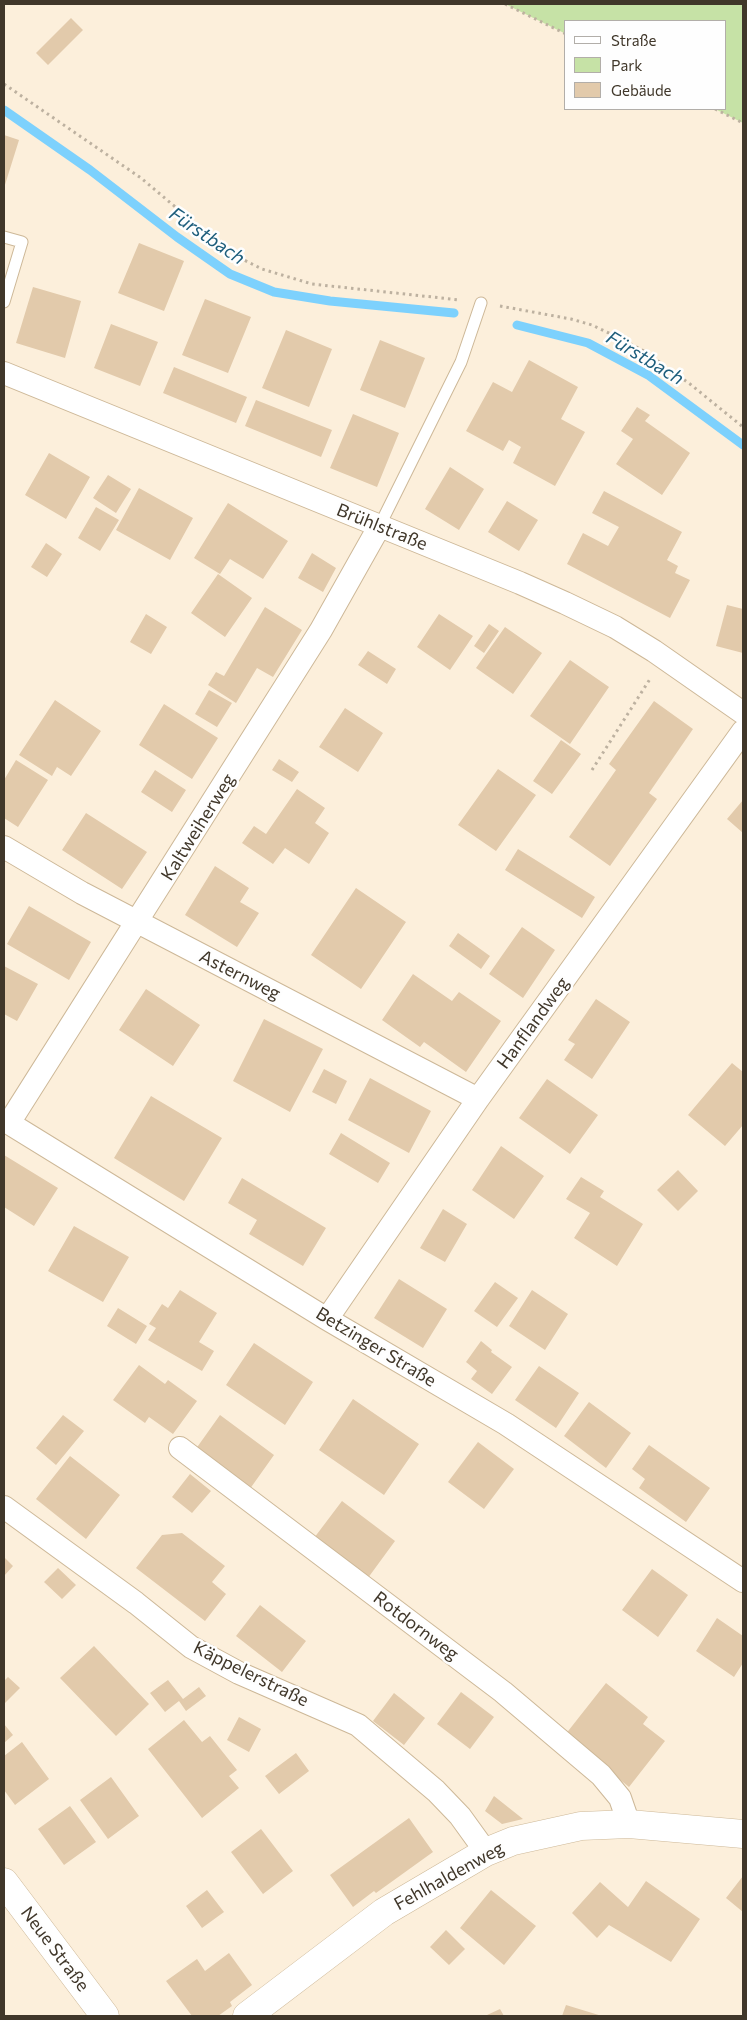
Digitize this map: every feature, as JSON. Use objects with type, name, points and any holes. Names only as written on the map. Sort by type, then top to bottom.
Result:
[{"type":"street","name":"Brühlstraße","points":[[4,373],[565,603],[615,627],[664,657],[743,713]]},
{"type":"street","name":"Kaltweiherweg","points":[[6,1121],[137,922],[321,630],[379,527]]},
{"type":"street","name":"Hanflandweg","points":[[327,1319],[478,1099],[743,730]]},
{"type":"street","name":"Asternweg","points":[[4,847],[38,868],[137,922],[478,1099]]},
{"type":"street","name":"Betzinger Straße","points":[[6,1121],[327,1319],[530,1439],[743,1581]]},
{"type":"street","name":"Rotdornweg","points":[[180,1448],[503,1692],[601,1775],[620,1798],[629,1824]]},
{"type":"street","name":"Käppelerstraße","points":[[4,1507],[136,1603],[191,1647],[239,1673],[358,1725],[436,1791],[460,1816],[486,1852]]},
{"type":"street","name":"Fehlhaldenweg","points":[[247,2016],[384,1912],[486,1852],[514,1841],[581,1826],[629,1824],[743,1834]]},
{"type":"street","name":"Neue Straße","points":[[4,1882],[105,2016]]},
{"type":"lane","points":[[4,237],[22,242],[4,302]]},
{"type":"lane","points":[[379,527],[461,362],[481,303]]},
{"type":"path","points":[[505,4],[564,33]]},
{"type":"path","points":[[4,84],[116,160],[211,237],[240,258],[262,269],[312,284],[481,303],[571,319],[592,325],[644,351],[690,384],[743,427]]},
{"type":"path","points":[[717,110],[743,123]]},
{"type":"path","points":[[592,770],[664,657]]},
{"type":"green space","points":[[505,4],[743,4],[743,123],[717,110],[727,110],[727,20],[564,20],[564,33]]},
{"type":"building","points":[[71,18],[83,30],[48,65],[36,53]]},
{"type":"building","points":[[4,135],[19,140],[4,188]]},
{"type":"building","points":[[139,243],[184,261],[164,311],[118,293]]},
{"type":"building","points":[[33,287],[81,301],[65,358],[16,343]]},
{"type":"building","points":[[205,299],[251,317],[228,373],[182,355]]},
{"type":"building","points":[[111,324],[158,342],[140,386],[94,368]]},
{"type":"building","points":[[286,330],[332,349],[309,407],[262,388]]},
{"type":"building","points":[[380,340],[425,358],[405,408],[360,390]]},
{"type":"building","points":[[529,360],[578,387],[561,419],[585,432],[555,486],[513,463],[521,447],[509,440],[503,451],[466,431],[493,382],[512,392]]},
{"type":"building","points":[[174,367],[247,397],[236,423],[163,393]]},
{"type":"building","points":[[256,400],[332,430],[321,457],[245,426]]},
{"type":"building","points":[[637,407],[650,415],[645,421],[690,453],[662,495],[616,464],[633,439],[621,431]]},
{"type":"building","points":[[353,414],[399,433],[377,487],[330,468]]},
{"type":"building","points":[[49,453],[90,477],[66,519],[25,495]]},
{"type":"building","points":[[450,467],[484,489],[459,530],[425,509]]},
{"type":"building","points":[[108,475],[131,489],[116,513],[93,498]]},
{"type":"building","points":[[139,488],[193,518],[170,560],[116,530]]},
{"type":"building","points":[[604,491],[682,532],[667,560],[678,566],[675,573],[690,580],[670,618],[567,564],[583,533],[608,546],[619,527],[592,513]]},
{"type":"building","points":[[507,501],[538,520],[519,551],[488,532]]},
{"type":"building","points":[[228,503],[288,541],[263,579],[230,559],[220,574],[194,558]]},
{"type":"building","points":[[96,507],[119,520],[100,551],[78,538]]},
{"type":"building","points":[[46,543],[62,554],[47,577],[31,567]]},
{"type":"building","points":[[312,553],[336,568],[323,592],[298,578]]},
{"type":"building","points":[[218,574],[252,598],[225,637],[191,613]]},
{"type":"building","points":[[727,605],[743,609],[743,653],[716,646]]},
{"type":"building","points":[[265,607],[302,630],[273,677],[257,668],[236,703],[208,685],[216,672],[224,676]]},
{"type":"building","points":[[146,614],[167,627],[151,654],[130,642]]},
{"type":"building","points":[[439,614],[473,636],[450,670],[417,647]]},
{"type":"building","points":[[489,624],[499,631],[484,653],[474,646]]},
{"type":"building","points":[[505,627],[542,653],[513,694],[476,668]]},
{"type":"building","points":[[368,651],[396,669],[387,684],[358,665]]},
{"type":"building","points":[[570,660],[609,687],[570,744],[530,716]]},
{"type":"building","points":[[209,690],[232,703],[217,727],[195,714]]},
{"type":"building","points":[[55,700],[101,731],[71,776],[57,767],[52,776],[19,755]]},
{"type":"building","points":[[654,701],[693,729],[649,793],[657,799],[610,866],[569,837],[616,770],[609,764]]},
{"type":"building","points":[[164,704],[218,738],[192,779],[139,745]]},
{"type":"building","points":[[345,708],[383,733],[358,772],[319,747]]},
{"type":"building","points":[[561,740],[581,754],[552,794],[533,781]]},
{"type":"building","points":[[279,759],[299,772],[292,782],[272,770]]},
{"type":"building","points":[[16,760],[48,780],[18,827],[4,818],[4,780]]},
{"type":"building","points":[[498,769],[536,795],[496,851],[458,825]]},
{"type":"building","points":[[155,770],[186,790],[172,812],[141,792]]},
{"type":"building","points":[[297,789],[325,808],[315,823],[329,833],[309,864],[285,848],[273,864],[242,843],[254,826],[266,834]]},
{"type":"building","points":[[743,800],[743,833],[727,819]]},
{"type":"building","points":[[86,813],[147,852],[122,889],[62,850]]},
{"type":"building","points":[[518,849],[595,897],[582,918],[505,870]]},
{"type":"building","points":[[215,866],[249,888],[240,902],[259,913],[237,947],[185,915]]},
{"type":"building","points":[[356,888],[406,922],[361,989],[311,955]]},
{"type":"building","points":[[29,906],[91,942],[69,980],[7,944]]},
{"type":"building","points":[[522,927],[555,950],[523,998],[489,974]]},
{"type":"building","points":[[458,933],[490,956],[481,969],[449,946]]},
{"type":"building","points":[[4,966],[38,984],[17,1021],[4,1014]]},
{"type":"building","points":[[413,974],[452,1001],[459,992],[501,1021],[466,1072],[424,1042],[420,1047],[382,1020]]},
{"type":"building","points":[[146,989],[200,1025],[173,1066],[119,1030]]},
{"type":"building","points":[[596,999],[630,1022],[592,1079],[564,1060],[575,1044],[568,1040]]},
{"type":"building","points":[[264,1019],[323,1049],[290,1112],[233,1081]]},
{"type":"building","points":[[732,1063],[743,1072],[743,1125],[725,1146],[688,1115]]},
{"type":"building","points":[[324,1069],[347,1081],[336,1104],[312,1092]]},
{"type":"building","points":[[370,1078],[431,1111],[409,1153],[348,1120]]},
{"type":"building","points":[[547,1079],[598,1115],[570,1154],[519,1118]]},
{"type":"building","points":[[151,1096],[222,1138],[184,1201],[114,1158]]},
{"type":"building","points":[[341,1133],[390,1163],[378,1183],[329,1154]]},
{"type":"building","points":[[501,1146],[544,1176],[514,1219],[472,1190]]},
{"type":"building","points":[[4,1155],[58,1188],[34,1226],[4,1207]]},
{"type":"building","points":[[678,1170],[698,1191],[678,1211],[657,1190]]},
{"type":"building","points":[[581,1177],[604,1191],[600,1197],[643,1224],[617,1266],[574,1238],[590,1213],[566,1199]]},
{"type":"building","points":[[242,1178],[326,1228],[303,1266],[249,1234],[257,1220],[228,1203]]},
{"type":"building","points":[[443,1209],[467,1224],[445,1262],[420,1248]]},
{"type":"building","points":[[74,1226],[129,1257],[103,1302],[48,1271]]},
{"type":"building","points":[[399,1279],[447,1309],[423,1348],[374,1318]]},
{"type":"building","points":[[495,1282],[518,1298],[497,1327],[474,1311]]},
{"type":"building","points":[[180,1290],[217,1313],[199,1342],[214,1351],[202,1371],[148,1340],[156,1328],[149,1324],[162,1304],[168,1308]]},
{"type":"building","points":[[532,1290],[568,1314],[545,1350],[509,1326]]},
{"type":"building","points":[[118,1308],[147,1326],[136,1344],[107,1326]]},
{"type":"building","points":[[481,1341],[492,1350],[491,1352],[512,1367],[492,1394],[471,1379],[477,1371],[466,1362]]},
{"type":"building","points":[[254,1343],[313,1382],[285,1425],[226,1385]]},
{"type":"building","points":[[139,1365],[165,1384],[168,1380],[197,1401],[173,1434],[149,1417],[145,1423],[113,1400]]},
{"type":"building","points":[[539,1366],[579,1393],[556,1428],[515,1400]]},
{"type":"building","points":[[353,1399],[419,1444],[384,1495],[319,1450]]},
{"type":"building","points":[[589,1402],[631,1433],[606,1468],[564,1436]]},
{"type":"building","points":[[63,1415],[84,1431],[56,1465],[36,1448]]},
{"type":"building","points":[[220,1415],[274,1455],[247,1493],[193,1453]]},
{"type":"building","points":[[478,1442],[514,1469],[484,1509],[448,1482]]},
{"type":"building","points":[[649,1445],[710,1488],[686,1522],[639,1488],[645,1479],[632,1469]]},
{"type":"building","points":[[70,1456],[120,1495],[86,1539],[36,1499]]},
{"type":"building","points":[[190,1474],[211,1491],[192,1513],[172,1497]]},
{"type":"building","points":[[342,1501],[395,1541],[365,1582],[311,1542]]},
{"type":"building","points":[[182,1533],[225,1566],[212,1582],[226,1594],[205,1621],[136,1568],[162,1535]]},
{"type":"building","points":[[4,1557],[13,1566],[4,1576]]},
{"type":"building","points":[[58,1568],[76,1585],[62,1599],[44,1582]]},
{"type":"building","points":[[652,1569],[688,1595],[658,1637],[622,1610]]},
{"type":"building","points":[[260,1605],[306,1641],[282,1672],[236,1636]]},
{"type":"building","points":[[717,1618],[743,1636],[743,1663],[734,1677],[696,1651]]},
{"type":"building","points":[[94,1646],[149,1704],[116,1736],[60,1678]]},
{"type":"building","points":[[8,1677],[20,1688],[4,1704],[4,1681]]},
{"type":"building","points":[[168,1680],[183,1699],[199,1687],[206,1696],[186,1711],[179,1701],[165,1712],[150,1693]]},
{"type":"building","points":[[606,1683],[648,1717],[643,1724],[665,1741],[629,1787],[565,1735]]},
{"type":"building","points":[[461,1692],[494,1717],[470,1749],[437,1724]]},
{"type":"building","points":[[394,1693],[425,1718],[404,1745],[373,1721]]},
{"type":"building","points":[[239,1717],[261,1729],[249,1752],[227,1740]]},
{"type":"building","points":[[184,1720],[202,1742],[210,1736],[237,1770],[229,1776],[239,1788],[202,1818],[148,1749]]},
{"type":"building","points":[[4,1724],[13,1735],[4,1743]]},
{"type":"building","points":[[22,1742],[49,1779],[15,1805],[4,1790],[4,1756]]},
{"type":"building","points":[[296,1753],[309,1771],[279,1794],[265,1776]]},
{"type":"building","points":[[111,1777],[139,1816],[108,1839],[80,1800]]},
{"type":"building","points":[[494,1796],[523,1819],[502,1824],[485,1811]]},
{"type":"building","points":[[70,1806],[96,1842],[64,1865],[38,1829]]},
{"type":"building","points":[[409,1818],[433,1852],[353,1907],[330,1875]]},
{"type":"building","points":[[261,1829],[293,1871],[263,1894],[231,1852]]},
{"type":"building","points":[[743,1876],[743,1912],[726,1898]]},
{"type":"building","points":[[646,1881],[700,1919],[671,1962],[609,1925],[597,1938],[572,1913],[600,1882],[628,1907]]},
{"type":"building","points":[[207,1890],[224,1912],[202,1928],[186,1906]]},
{"type":"building","points":[[491,1890],[536,1926],[504,1965],[460,1928]]},
{"type":"building","points":[[446,1930],[465,1949],[449,1965],[430,1947]]},
{"type":"building","points":[[229,1953],[252,1985],[230,2002],[232,2006],[218,2016],[192,2016],[166,1981],[197,1959],[205,1971]]},
{"type":"building","points":[[566,2005],[602,2016],[562,2016]]},
{"type":"building","points":[[500,2009],[504,2016],[487,2015]]},
{"type":"waterway","name":"Fürstbach","points":[[4,110],[90,170],[177,237],[230,274],[274,292],[330,301],[454,313]]},
{"type":"waterway","name":"Fürstbach","points":[[517,325],[588,343],[648,375],[743,445]]}]
